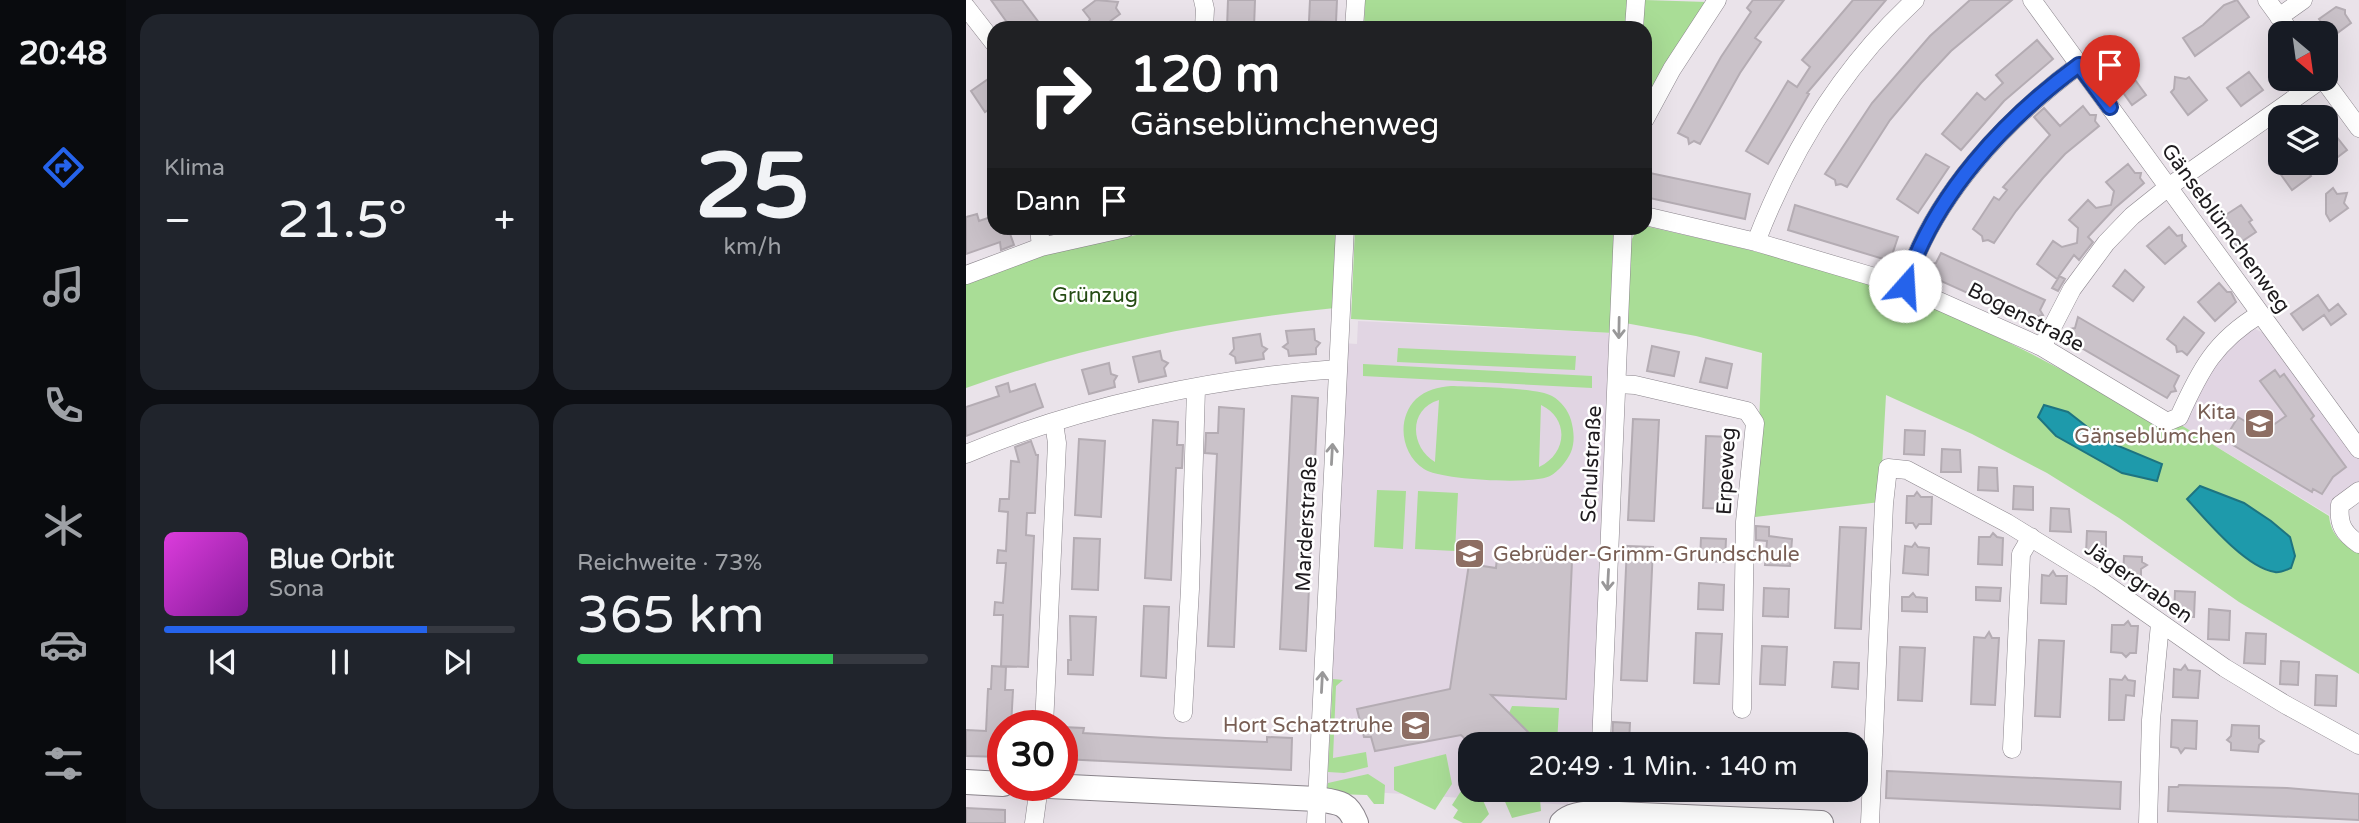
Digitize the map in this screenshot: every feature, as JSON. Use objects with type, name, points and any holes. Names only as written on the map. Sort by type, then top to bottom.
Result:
[{"type":"street","points":[[1203,0],[1204,21]]},
{"type":"street","points":[[1354,21],[1356,0]]},
{"type":"street","points":[[1634,21],[1636,0]]},
{"type":"street","points":[[1652,106],[1684,49],[1717,0]]},
{"type":"street","points":[[1756,242],[1784,175],[1842,80],[1915,0]]},
{"type":"street","name":"Gänseblümchenweg","points":[[2032,0],[2359,449]]},
{"type":"street","points":[[2267,0],[2282,21]]},
{"type":"street","points":[[2279,17],[2302,0]]},
{"type":"street","points":[[966,7],[987,34]]},
{"type":"street","points":[[1905,286],[1914,258],[1951,195],[1993,139],[2043,91],[2079,65]]},
{"type":"street","points":[[2042,347],[2072,289],[2106,243],[2132,216],[2167,188],[2306,91]]},
{"type":"street","points":[[2332,91],[2359,128]]},
{"type":"street","name":"Bogenstraße","points":[[1652,218],[1756,242],[1905,286],[2042,347],[2167,422],[2179,417],[2193,386],[2221,343],[2240,326],[2260,314]]},
{"type":"street","points":[[1040,235],[1041,247]]},
{"type":"street","points":[[966,275],[1041,247],[1095,235]]},
{"type":"street","name":"Marderstraße","points":[[1317,811],[1345,235]]},
{"type":"street","name":"Schulstraße","points":[[1602,732],[1623,235]]},
{"type":"street","points":[[966,454],[1054,423],[1132,400],[1274,374],[1337,369]]},
{"type":"street","name":"Erpeweg","points":[[1617,384],[1636,385],[1747,411],[1755,423],[1745,522],[1742,709]]},
{"type":"street","points":[[1183,713],[1196,389]]},
{"type":"street","points":[[1045,710],[1057,443],[1054,423]]},
{"type":"street","name":"Jägergraben","points":[[1870,823],[1884,504],[1888,468],[1907,470],[2031,537],[2098,579],[2225,668],[2359,745]]},
{"type":"street","points":[[2359,491],[2340,505],[2339,522],[2344,531],[2359,544]]},
{"type":"street","points":[[2011,749],[2021,554],[2031,537]]},
{"type":"street","points":[[2148,823],[2151,720],[2160,624]]},
{"type":"street","points":[[966,782],[987,783]]},
{"type":"street","points":[[1078,789],[1317,811],[1337,802],[1351,810],[1356,823]]},
{"type":"street","points":[[1034,823],[1037,801]]},
{"type":"street","points":[[1562,823],[1597,809],[1821,823]]},
{"type":"shaded area","name":"Gebrüder-Grimm-Grundschule","points":[[1358,321],[1613,333],[1595,732],[1458,732],[1458,798],[1327,789],[1343,343],[1357,344]]},
{"type":"shaded area","name":"Kita Gänseblümchen","points":[[2255,329],[2268,335],[2359,457],[2359,481],[2334,518],[2181,425],[2192,413],[2195,401],[2215,365],[2249,330]]},
{"type":"shaded area","name":"Gebrüder-Grimm-Grundschule","points":[[1523,802],[1569,802],[1568,805]]},
{"type":"green space","points":[[1365,0],[1627,0],[1626,21],[1364,21]]},
{"type":"green space","points":[[1645,0],[1707,2],[1652,92],[1652,21],[1641,21],[1642,4]]},
{"type":"green space","points":[[1652,228],[1786,259],[1889,291],[2012,344],[2155,425],[2165,429],[2181,425],[2329,516],[2332,529],[2339,539],[2359,553],[2359,674],[2239,602],[2119,518],[2047,473],[1972,434],[1886,395],[1880,502],[1755,517],[1762,353],[1696,336],[1625,323],[1629,245],[1634,235],[1652,235]],"holes":[[[2068,412],[2104,440],[2162,464],[2157,481],[2144,477]],[[2187,499],[2294,556],[2290,568],[2277,573],[2235,549]]]},
{"type":"green space","name":"Grünzug","points":[[1136,235],[1336,235],[1335,308],[1241,320],[1148,337],[1056,359],[966,388],[966,283],[1043,252]]},
{"type":"green space","points":[[1355,235],[1618,235],[1613,333],[1351,319]]},
{"type":"green space","points":[[1398,348],[1576,356],[1575,370],[1397,362]]},
{"type":"green space","points":[[1363,364],[1592,376],[1592,388],[1363,376]]},
{"type":"green space","points":[[1451,386],[1519,389],[1544,393],[1558,400],[1571,420],[1574,440],[1565,462],[1550,476],[1541,479],[1507,481],[1448,476],[1424,469],[1416,463],[1406,446],[1406,416],[1420,396]],"holes":[[[1439,400],[1435,461],[1435,462],[1421,447],[1416,429],[1422,411]],[[1541,405],[1557,419],[1561,436],[1555,454],[1539,467]]]},
{"type":"green space","points":[[1377,490],[1406,491],[1403,549],[1374,547]]},
{"type":"green space","points":[[1418,491],[1458,493],[1455,551],[1415,549]]},
{"type":"green space","points":[[1333,679],[1343,680],[1336,686],[1333,758],[1366,752],[1368,767],[1344,773],[1328,772]]},
{"type":"green space","points":[[1512,706],[1559,708],[1558,732],[1528,732],[1509,713]]},
{"type":"green space","points":[[1446,754],[1452,784],[1435,810],[1394,790],[1394,767]]},
{"type":"green space","points":[[1368,774],[1385,785],[1384,804],[1374,804],[1367,795],[1334,794],[1327,789],[1328,783]]},
{"type":"green space","points":[[1458,796],[1458,802],[1484,802],[1489,814],[1481,823],[1463,823],[1453,818],[1458,810],[1452,805]]},
{"type":"green space","points":[[1505,802],[1540,802],[1541,811],[1512,818]]},
{"type":"water","points":[[2044,405],[2068,412],[2104,440],[2162,464],[2157,481],[2122,473],[2056,436],[2038,417]]},
{"type":"water","points":[[2200,486],[2244,503],[2290,537],[2295,556],[2291,568],[2277,572],[2264,569],[2239,553],[2187,499]]},
{"type":"building","points":[[991,0],[1022,0],[1038,21],[1006,21]]},
{"type":"building","points":[[1096,0],[1118,2],[1116,8],[1120,14],[1110,21],[1089,21],[1083,10]]},
{"type":"building","points":[[1228,0],[1255,0],[1254,21],[1227,21]]},
{"type":"building","points":[[1310,0],[1337,0],[1336,21],[1309,21]]},
{"type":"building","points":[[1753,0],[1784,0],[1755,38],[1761,42],[1740,73],[1700,144],[1694,141],[1689,144],[1688,138],[1678,133],[1721,57],[1751,12],[1747,8]]},
{"type":"building","points":[[1853,0],[1886,0],[1807,93],[1809,94],[1768,164],[1746,151],[1788,81],[1797,87],[1810,67],[1802,60]]},
{"type":"building","points":[[1970,0],[2012,0],[1951,51],[1921,83],[1890,120],[1847,187],[1836,185],[1835,180],[1825,174],[1872,103],[1930,36]]},
{"type":"building","points":[[2237,0],[2249,17],[2195,56],[2183,38],[2203,25],[2224,5]]},
{"type":"building","points":[[2336,7],[2345,10],[2351,23],[2338,33],[2338,21],[2319,19]]},
{"type":"building","points":[[2037,40],[2053,59],[2004,101],[1961,150],[1942,134],[1977,93],[1985,100],[2003,83],[1996,75]]},
{"type":"building","points":[[2249,72],[2263,90],[2241,106],[2227,88]]},
{"type":"building","points":[[2133,77],[2146,95],[2132,105],[2119,87]]},
{"type":"building","points":[[2175,77],[2189,77],[2207,100],[2188,115],[2171,92],[2174,89]]},
{"type":"building","points":[[987,80],[987,111],[985,112],[971,91]]},
{"type":"building","points":[[2083,106],[2090,115],[2096,115],[2095,121],[2099,126],[2065,154],[2043,178],[1994,243],[1983,241],[1982,236],[1973,229],[1994,197],[1999,200],[2007,190],[2003,187],[2050,135],[2034,117],[2044,108],[2060,126]]},
{"type":"building","points":[[2338,139],[2347,150],[2338,157]]},
{"type":"building","points":[[1926,154],[1949,167],[1918,213],[1897,199]]},
{"type":"building","points":[[2128,164],[2135,173],[2141,173],[2140,178],[2144,183],[2115,208],[2088,237],[2093,242],[2079,260],[2074,255],[2059,276],[2065,279],[2058,291],[2052,288],[2059,277],[2057,279],[2037,264],[2053,241],[2062,247],[2077,243],[2078,228],[2069,220],[2088,200],[2096,208],[2111,205],[2114,191],[2106,182]]},
{"type":"building","points":[[1652,173],[1750,194],[1745,219],[1652,199]]},
{"type":"building","points":[[2281,175],[2310,175],[2311,176],[2292,190]]},
{"type":"building","points":[[2333,188],[2337,194],[2347,193],[2344,203],[2348,208],[2330,221],[2326,214],[2326,194]]},
{"type":"building","points":[[1795,205],[1898,237],[1890,261],[1788,230]]},
{"type":"building","points":[[2241,205],[2252,220],[2249,222],[2256,232],[2235,246],[2218,220]]},
{"type":"building","points":[[977,214],[979,221],[987,218],[987,235],[1010,235],[1014,245],[1001,250],[1000,242],[966,254],[966,217]]},
{"type":"building","points":[[2169,227],[2177,236],[2182,235],[2186,246],[2165,264],[2147,246]]},
{"type":"building","points":[[1941,253],[2045,300],[2040,310],[2043,315],[2038,316],[2034,323],[1930,276],[1933,269],[1931,264],[1936,263]]},
{"type":"building","points":[[2125,270],[2144,287],[2133,301],[2113,286]]},
{"type":"building","points":[[2219,283],[2227,292],[2231,292],[2236,302],[2215,321],[2198,302]]},
{"type":"building","points":[[2318,295],[2329,311],[2338,304],[2346,314],[2331,325],[2324,315],[2303,330],[2291,314]]},
{"type":"building","points":[[2078,317],[2179,376],[2174,386],[2176,391],[2171,392],[2167,398],[2068,340],[2071,334],[2069,329],[2075,328]]},
{"type":"building","points":[[2184,317],[2204,333],[2187,355],[2182,351],[2177,352],[2176,346],[2167,339]]},
{"type":"building","points":[[1314,329],[1315,340],[1320,343],[1316,354],[1289,356],[1288,350],[1283,347],[1288,343],[1286,331]]},
{"type":"building","points":[[1260,334],[1262,346],[1267,349],[1263,353],[1264,359],[1236,363],[1235,357],[1230,354],[1234,349],[1233,338]]},
{"type":"building","points":[[1652,346],[1679,352],[1674,376],[1647,371]]},
{"type":"building","points":[[1160,351],[1162,360],[1168,363],[1164,368],[1166,376],[1139,382],[1133,357]]},
{"type":"building","points":[[1706,358],[1732,364],[1727,388],[1700,382]]},
{"type":"building","points":[[1109,363],[1111,374],[1117,376],[1115,387],[1089,394],[1082,370]]},
{"type":"building","name":"Kita Gänseblümchen","points":[[2275,370],[2280,377],[2284,374],[2314,416],[2311,419],[2346,467],[2333,477],[2322,494],[2313,489],[2312,492],[2233,445],[2234,442],[2226,437],[2238,417],[2263,432],[2286,416],[2260,381]]},
{"type":"building","points":[[1008,383],[1010,392],[1035,384],[1043,407],[966,436],[966,407],[999,396],[996,387]]},
{"type":"building","points":[[1292,396],[1318,398],[1306,651],[1280,649]]},
{"type":"building","points":[[1219,407],[1244,409],[1234,647],[1208,646],[1217,454],[1205,453],[1206,433],[1218,433]]},
{"type":"building","points":[[1633,419],[1659,420],[1654,521],[1628,520]]},
{"type":"building","points":[[1153,420],[1178,422],[1177,445],[1183,445],[1182,468],[1176,468],[1171,580],[1145,578]]},
{"type":"building","points":[[1905,430],[1925,431],[1924,455],[1904,454]]},
{"type":"building","points":[[1706,436],[1731,437],[1728,509],[1703,508]]},
{"type":"building","points":[[1079,439],[1105,441],[1101,517],[1075,515]]},
{"type":"building","points":[[1031,441],[1038,455],[1035,513],[1027,513],[1026,535],[1034,536],[1028,667],[1001,666],[1003,615],[994,615],[995,602],[1003,603],[1006,563],[997,563],[998,550],[1006,551],[1008,512],[999,511],[1000,499],[1009,499],[1011,461],[1019,462],[1015,447]]},
{"type":"building","points":[[1942,449],[1960,450],[1961,472],[1941,472]]},
{"type":"building","points":[[1979,467],[1997,468],[1998,491],[1978,490]]},
{"type":"building","points":[[2014,486],[2033,487],[2033,510],[2013,509]]},
{"type":"building","points":[[1917,492],[1921,497],[1932,497],[1931,524],[1919,524],[1916,528],[1913,523],[1906,523],[1907,496],[1914,496]]},
{"type":"building","points":[[2051,508],[2069,509],[2071,532],[2050,531]]},
{"type":"building","points":[[1756,526],[1769,527],[1769,536],[1792,539],[1790,566],[1765,565],[1767,541],[1756,540]]},
{"type":"building","points":[[1840,527],[1866,528],[1861,629],[1835,628]]},
{"type":"building","points":[[2087,531],[2106,532],[2106,555],[2086,554]]},
{"type":"building","points":[[1993,533],[2003,538],[2002,565],[1978,564],[1979,537],[1990,537]]},
{"type":"building","points":[[1074,538],[1100,539],[1098,590],[1072,589]]},
{"type":"building","points":[[1701,538],[1726,539],[1725,562],[1700,561]]},
{"type":"building","points":[[1915,543],[1918,547],[1929,548],[1928,575],[1903,573],[1905,546],[1912,547]]},
{"type":"building","points":[[1627,546],[1653,547],[1647,681],[1621,680]]},
{"type":"building","points":[[2124,556],[2142,557],[2142,562],[2147,565],[2141,569],[2141,580],[2123,579]]},
{"type":"building","points":[[1497,557],[1572,561],[1566,699],[1491,695],[1528,732],[1458,732],[1458,736],[1375,751],[1371,737],[1364,737],[1357,709],[1450,689],[1469,564],[1496,568]]},
{"type":"building","points":[[2053,571],[2056,576],[2067,576],[2066,604],[2041,603],[2042,575],[2049,576]]},
{"type":"building","points":[[1699,583],[1724,585],[1723,610],[1698,609]]},
{"type":"building","points":[[1976,587],[2001,588],[2000,601],[1976,600]]},
{"type":"building","points":[[1764,588],[1789,589],[1788,617],[1763,616]]},
{"type":"building","points":[[2175,591],[2195,592],[2194,617],[2174,616]]},
{"type":"building","points":[[1913,593],[1916,597],[1927,598],[1927,612],[1902,611],[1902,597],[1909,597]]},
{"type":"building","points":[[1144,606],[1169,607],[1166,678],[1141,676]]},
{"type":"building","points":[[2209,609],[2230,611],[2229,640],[2208,639]]},
{"type":"building","points":[[1070,616],[1096,617],[1093,675],[1068,674],[1068,660],[1071,660]]},
{"type":"building","points":[[2128,621],[2131,626],[2138,626],[2136,653],[2130,653],[2126,657],[2122,653],[2111,652],[2112,625],[2124,625]]},
{"type":"building","points":[[1989,632],[1992,638],[1999,638],[1995,705],[1971,704],[1974,637],[1985,638]]},
{"type":"building","points":[[1696,633],[1722,634],[1719,684],[1694,683]]},
{"type":"building","points":[[2246,633],[2266,634],[2265,664],[2244,663]]},
{"type":"building","points":[[2039,640],[2064,641],[2060,717],[2035,716]]},
{"type":"building","points":[[1762,646],[1787,647],[1785,685],[1760,684]]},
{"type":"building","points":[[1900,647],[1925,648],[1922,701],[1898,700]]},
{"type":"building","points":[[2281,661],[2299,662],[2298,685],[2280,684]]},
{"type":"building","points":[[1834,662],[1859,663],[1858,689],[1832,687]]},
{"type":"building","points":[[2185,665],[2188,670],[2200,671],[2198,698],[2173,697],[2174,669],[2181,670]]},
{"type":"building","points":[[992,666],[1006,667],[1005,690],[1013,690],[1012,710],[987,710],[988,689],[991,689]]},
{"type":"building","points":[[2316,675],[2337,676],[2336,706],[2315,705]]},
{"type":"building","points":[[2125,676],[2128,680],[2135,681],[2134,696],[2126,695],[2124,720],[2109,720],[2110,679],[2122,680]]},
{"type":"building","points":[[987,710],[987,757],[966,756],[966,730],[986,731]]},
{"type":"building","points":[[2172,720],[2197,721],[2196,749],[2185,748],[2181,753],[2178,748],[2171,747]]},
{"type":"building","points":[[1613,722],[1630,723],[1630,732],[1613,732]]},
{"type":"building","points":[[2232,725],[2259,726],[2259,738],[2264,741],[2259,745],[2258,752],[2231,750],[2231,743],[2227,740],[2231,736]]},
{"type":"building","points":[[1078,728],[1084,728],[1083,733],[1166,738],[1267,742],[1267,737],[1292,738],[1291,770],[1078,760]]},
{"type":"building","points":[[1887,771],[2121,782],[2120,809],[1886,798]]},
{"type":"building","points":[[2169,787],[2287,788],[2359,794],[2359,820],[2168,811]]},
{"type":"building","points":[[966,808],[1005,810],[1005,823],[966,823]]},
{"type":"place","name":"Kita Gänseblümchen","points":[[2259,424]]},
{"type":"place","name":"Gebrüder-Grimm-Grundschule","points":[[1470,554]]},
{"type":"place","name":"Hort Schatztruhe","points":[[1416,725]]},
{"type":"route","points":[[1905,286],[1914,258],[1951,195],[1993,139],[2043,91],[2079,65],[2110,107]]}]
